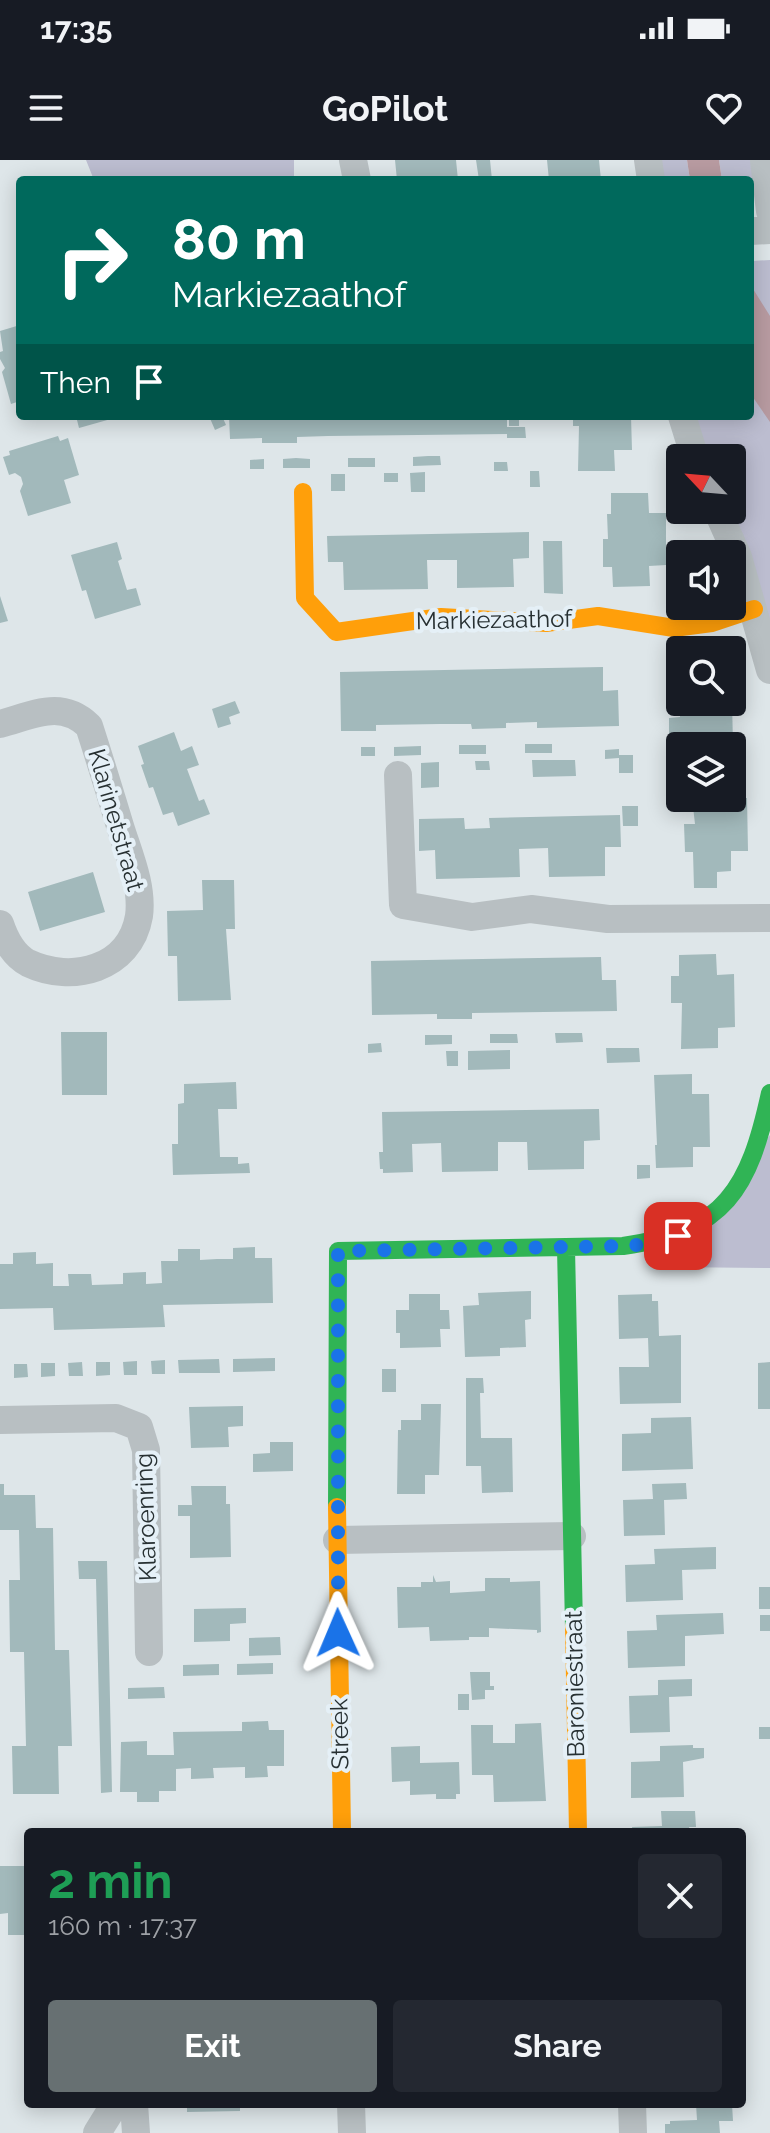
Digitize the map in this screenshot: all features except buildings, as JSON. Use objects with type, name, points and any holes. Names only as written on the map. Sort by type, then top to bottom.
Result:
[{"type":"street","points":[[764,160],[770,211]]},
{"type":"street","points":[[683,420],[691,444]]},
{"type":"street","name":"Markiezaathof","points":[[303,492],[305,598],[336,632],[441,617],[546,623],[598,616],[674,628],[712,623],[754,609]]},
{"type":"street","points":[[723,524],[738,557],[770,670]]},
{"type":"street","name":"Klarinetstraat","points":[[0,724],[50,710],[66,710],[89,726],[139,889],[139,917],[128,946],[109,965],[86,971],[54,970],[26,962],[6,943],[0,924]]},
{"type":"street","points":[[398,775],[403,905],[472,917],[531,909],[608,919],[770,918]]},
{"type":"street","points":[[566,1248],[650,1244],[698,1226],[727,1201],[742,1181],[755,1155],[770,1093]]},
{"type":"street","name":"Streek","points":[[342,1828],[337,1540],[338,1251],[566,1248]]},
{"type":"street","name":"Baroniestraat","points":[[566,1248],[578,1828]]},
{"type":"street","name":"Klaroenring","points":[[0,1420],[116,1418],[139,1427],[146,1450],[149,1652]]},
{"type":"street","points":[[337,1540],[572,1536]]},
{"type":"street","points":[[97,2133],[113,2108]]},
{"type":"street","points":[[134,2108],[136,2133]]},
{"type":"street","points":[[351,2108],[352,2133]]},
{"type":"street","points":[[632,2108],[633,2133]]},
{"type":"shaded area","points":[[86,160],[294,160],[294,176],[92,176]]},
{"type":"shaded area","points":[[658,160],[687,160],[689,176],[660,176]]},
{"type":"shaded area","points":[[687,160],[719,160],[721,176],[689,176]]},
{"type":"shaded area","points":[[719,160],[754,160],[756,185],[754,176],[721,176]]},
{"type":"shaded area","points":[[770,260],[770,634],[746,556],[746,540],[741,540],[736,524],[746,524],[746,444],[699,444],[691,420],[754,420],[754,261]]},
{"type":"shaded area","points":[[754,290],[770,316],[770,422],[754,399]]},
{"type":"shaded area","points":[[770,1135],[770,1268],[669,1267],[669,1254]]},
{"type":"traffic: fast","points":[[337,1507],[338,1251],[623,1246],[686,1229],[709,1216],[727,1200],[741,1180],[753,1155],[770,1093]]},
{"type":"traffic: fast","points":[[566,1248],[574,1627]]},
{"type":"traffic: slow","points":[[303,492],[305,598],[336,632],[441,617],[546,623],[598,616],[674,628],[712,623],[754,609]]},
{"type":"traffic: slow","points":[[337,1507],[342,1828]]},
{"type":"traffic: slow","points":[[574,1627],[578,1828]]},
{"type":"route","points":[[338,1633],[338,1251],[623,1246],[650,1244],[678,1236]]}]
